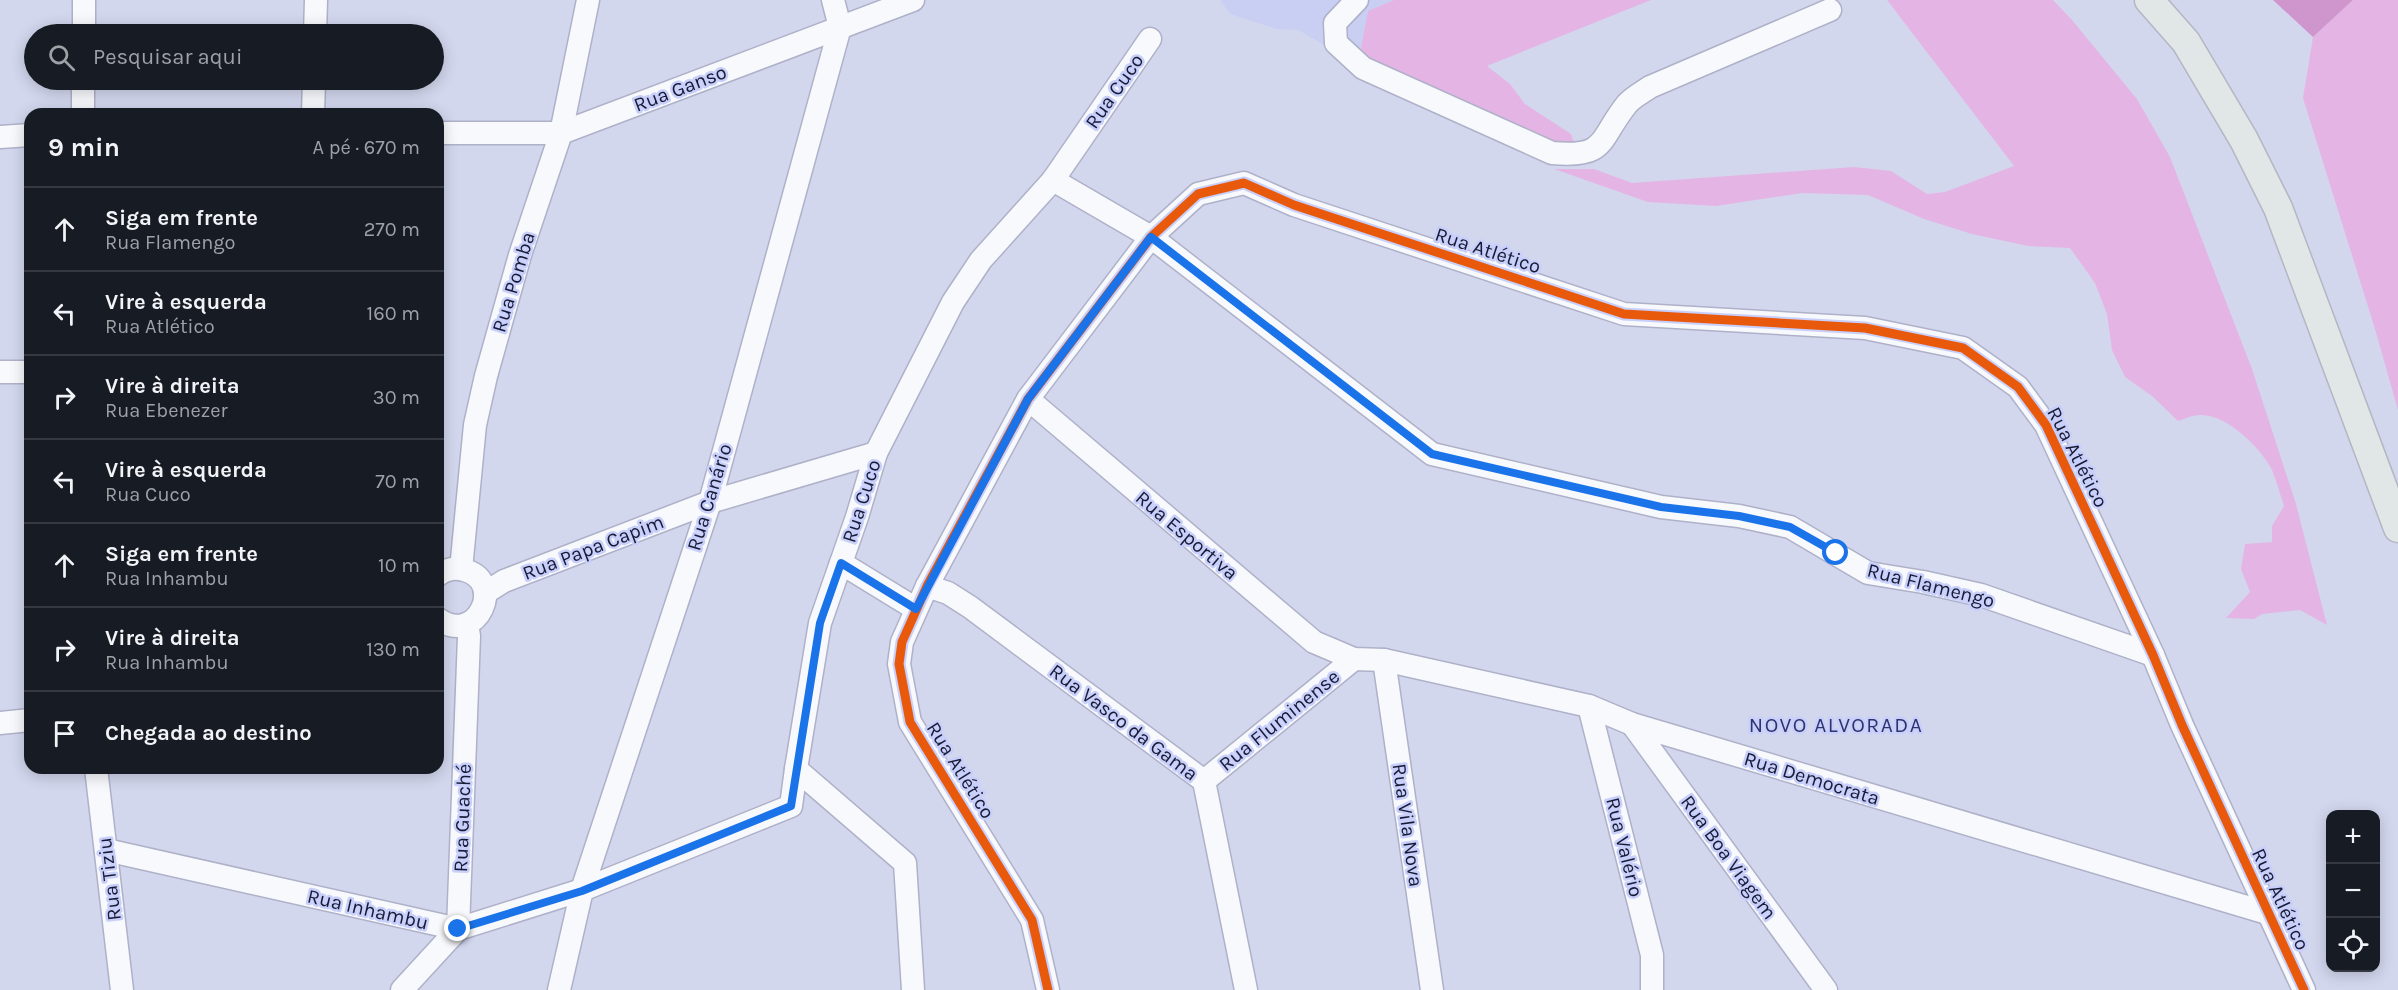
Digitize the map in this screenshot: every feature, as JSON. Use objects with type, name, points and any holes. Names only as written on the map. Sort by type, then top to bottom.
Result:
[{"type":"main road","points":[[2149,0],[2186,42],[2244,140],[2278,208],[2398,528]]},
{"type":"street","points":[[84,0],[84,24]]},
{"type":"street","points":[[315,24],[316,0]]},
{"type":"street","name":"Rua Pomba","points":[[461,568],[475,426],[486,376],[520,255],[561,134],[588,0]]},
{"type":"street","name":"Rua Canário","points":[[560,990],[582,891],[710,502],[840,27],[833,0]]},
{"type":"street","name":"Rua Ganso","points":[[444,133],[561,134],[913,0]]},
{"type":"street","points":[[1358,0],[1335,23],[1336,43],[1363,68],[1552,153],[1578,156],[1602,144],[1628,102],[1650,87],[1830,10]]},
{"type":"street","name":"Rua Cuco","points":[[796,769],[820,623],[857,518],[876,453],[952,302],[981,260],[1053,180],[1150,39]]},
{"type":"street","points":[[83,90],[83,108]]},
{"type":"street","points":[[313,108],[314,90]]},
{"type":"street","points":[[0,137],[24,135]]},
{"type":"street","name":"Rua Flamengo","points":[[1053,180],[1151,237],[1432,454],[1661,507],[1739,516],[1790,527],[1868,573],[1981,595],[2153,655]]},
{"type":"street","name":"Rua Atlético","points":[[1048,990],[1032,920],[910,722],[899,664],[902,642],[927,586],[1028,399],[1151,237],[1198,194],[1244,183],[1293,205],[1624,314],[1864,327],[1963,348],[2018,387],[2046,425],[2304,990]]},
{"type":"street","points":[[0,372],[24,372]]},
{"type":"street","name":"Rua Esportiva","points":[[1028,399],[1314,642],[1354,658]]},
{"type":"street","name":"Rua Papa Capim","points":[[485,593],[504,581],[710,502],[876,453]]},
{"type":"street","points":[[841,563],[916,609]]},
{"type":"street","points":[[444,572],[451,568],[461,568],[477,577],[485,593],[482,612],[467,624],[451,626],[444,622]]},
{"type":"street","name":"Rua Vasco da Gama","points":[[927,586],[948,594],[970,607],[1204,781],[1246,990]]},
{"type":"street","name":"Rua Guaché","points":[[458,929],[469,636],[467,624]]},
{"type":"street","name":"Rua Democrata","points":[[1354,658],[1384,660],[1590,706],[1632,724],[2267,913]]},
{"type":"street","name":"Rua Fluminense","points":[[1204,781],[1354,658]]},
{"type":"street","name":"Rua Vila Nova","points":[[1384,660],[1432,990]]},
{"type":"street","name":"Rua Valério","points":[[1590,706],[1652,955],[1652,990]]},
{"type":"street","points":[[0,723],[24,721]]},
{"type":"street","name":"Rua Boa Viagem","points":[[1632,724],[1826,990]]},
{"type":"street","points":[[796,769],[905,863],[913,990]]},
{"type":"street","name":"Rua Inhambu","points":[[106,850],[458,929],[582,891],[791,806],[796,769]]},
{"type":"street","name":"Rua Tiziu","points":[[97,774],[122,990]]},
{"type":"street","points":[[402,990],[458,929]]},
{"type":"shaded area","points":[[1220,0],[1394,0],[1368,11],[1358,64],[1298,30],[1277,29],[1230,14]]},
{"type":"shaded area","points":[[1394,0],[1651,0],[1487,66],[1510,84],[1525,104],[1571,134],[1578,155],[1358,64],[1368,11]]},
{"type":"shaded area","points":[[1887,0],[2053,0],[2137,99],[2170,157],[2252,369],[2296,504],[2327,625],[2300,610],[2262,614],[2254,619],[2226,618],[2250,592],[2241,569],[2245,544],[2272,542],[2272,526],[2284,506],[2272,470],[2252,443],[2232,426],[2210,416],[2200,415],[2178,421],[2152,396],[2125,377],[2112,350],[2107,314],[2095,283],[2070,248],[2028,246],[1972,234],[1924,219],[1868,195],[1802,193],[1716,206],[1648,202],[1554,169],[1594,169],[1632,183],[1854,167],[1891,171],[1927,194],[1945,192],[2014,166]]},
{"type":"shaded area","points":[[2273,0],[2353,0],[2313,37]]},
{"type":"shaded area","points":[[2353,0],[2398,0],[2398,410],[2303,98],[2313,37]]},
{"type":"cycle path","points":[[1048,990],[1032,920],[910,722],[899,664],[902,642],[927,586],[1028,399],[1151,237],[1198,194],[1244,183],[1294,205],[1624,314],[1865,328],[1963,348],[2018,387],[2046,425],[2304,990]]},
{"type":"district","name":"NOVO ALVORADA","points":[[1836,725]]},
{"type":"route","points":[[458,929],[582,891],[791,806],[820,623],[841,563],[916,609],[1028,399],[1151,237],[1432,454],[1661,507],[1739,516],[1790,527],[1836,553]]}]
